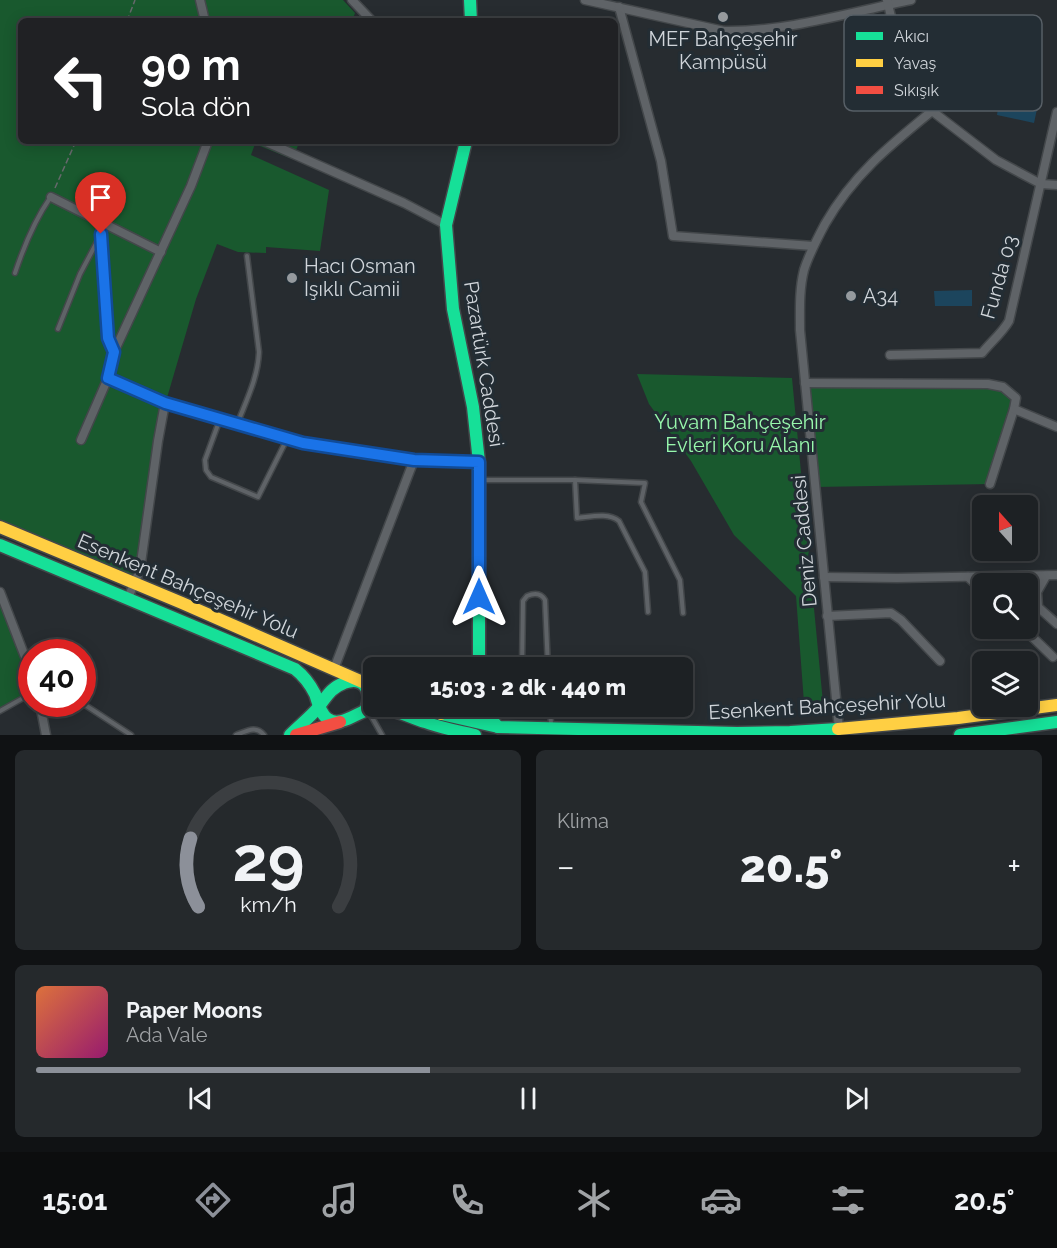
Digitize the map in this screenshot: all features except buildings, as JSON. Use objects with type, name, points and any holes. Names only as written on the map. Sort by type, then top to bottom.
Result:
[{"type":"main road","points":[[470,0],[471,18]]},
{"type":"main road","name":"Pazartürk Caddesi","points":[[465,144],[446,225],[453,309],[473,407],[479,462],[479,657]]},
{"type":"main road","name":"Esenkent Bahçeşehir Yolu","points":[[0,527],[135,583],[361,682]]},
{"type":"main road","name":"Esenkent Bahçeşehir Yolu","points":[[0,545],[295,669],[308,680],[320,707]]},
{"type":"main road","points":[[290,735],[320,707],[327,694],[338,685],[351,681],[361,682]]},
{"type":"main road","name":"Esenkent Bahçeşehir Yolu","points":[[451,717],[498,727],[737,733],[839,732],[1057,705]]},
{"type":"main road","points":[[320,707],[327,719],[337,722],[344,721]]},
{"type":"main road","points":[[296,735],[318,732],[363,711]]},
{"type":"main road","points":[[412,717],[475,735]]},
{"type":"main road","points":[[489,717],[498,727]]},
{"type":"main road","name":"Esenkent Bahçeşehir Yolu","points":[[960,735],[1057,723]]},
{"type":"street","points":[[200,0],[204,18]]},
{"type":"street","points":[[352,0],[369,18]]},
{"type":"street","points":[[585,0],[613,4],[724,31],[786,26],[887,2],[911,0]]},
{"type":"street","points":[[618,20],[662,161],[674,236],[813,246]]},
{"type":"street","points":[[932,111],[996,160],[1041,184],[1057,185]]},
{"type":"street","name":"Deniz Caddesi","points":[[839,732],[800,330],[800,296],[804,271],[813,246],[834,208],[860,174],[890,145],[932,111]]},
{"type":"street","name":"Funda 03","points":[[890,355],[982,353],[1003,331],[1008,321],[1057,112]]},
{"type":"street","points":[[81,440],[108,378],[114,352],[191,186],[207,144]]},
{"type":"street","points":[[271,144],[404,203],[446,225]]},
{"type":"street","points":[[51,197],[161,252]]},
{"type":"street","points":[[105,224],[101,234],[108,338],[114,352]]},
{"type":"street","points":[[108,378],[165,403],[319,446],[414,460],[479,462]]},
{"type":"street","points":[[805,383],[988,384],[1003,387],[1016,398],[990,484]]},
{"type":"street","points":[[128,598],[140,570],[165,403]]},
{"type":"street","points":[[1014,409],[1057,427]]},
{"type":"street","points":[[334,669],[414,460]]},
{"type":"street","points":[[824,577],[1057,575]]},
{"type":"street","points":[[1046,576],[1037,592],[1038,607],[1057,624]]},
{"type":"street","points":[[968,577],[972,581]]},
{"type":"street","points":[[0,592],[18,639]]},
{"type":"street","points":[[827,616],[891,613],[901,620],[940,661]]},
{"type":"street","points":[[1034,639],[1053,657]]},
{"type":"street","points":[[43,717],[46,735]]},
{"type":"lane","points":[[15,273],[27,238],[51,197]]},
{"type":"lane","points":[[58,329],[89,254],[101,234]]},
{"type":"lane","points":[[238,423],[254,384],[258,362],[247,256]]},
{"type":"lane","points":[[220,418],[204,460],[206,470],[211,477],[258,497],[287,438]]},
{"type":"lane","points":[[479,480],[645,483],[641,502],[680,580],[683,613]]},
{"type":"lane","points":[[575,480],[578,518],[609,516],[619,521],[643,566],[646,576],[648,612]]},
{"type":"lane","points":[[522,657],[524,601],[525,597],[530,594],[537,594],[542,595],[545,600],[548,657]]},
{"type":"lane","points":[[0,711],[18,701]]},
{"type":"lane","points":[[96,712],[131,735]]},
{"type":"lane","points":[[371,717],[382,735]]},
{"type":"lane","points":[[550,717],[551,729]]},
{"type":"lane","points":[[236,735],[255,729],[260,730],[264,735]]},
{"type":"path","points":[[128,18],[135,0]]},
{"type":"path","points":[[51,197],[75,144]]},
{"type":"green space","points":[[0,0],[343,0],[355,13],[353,18],[18,18],[18,144],[255,144],[251,155],[329,190],[320,251],[266,247],[266,253],[238,252],[217,244],[196,299],[164,408],[135,583],[0,527]]},
{"type":"green space","points":[[255,144],[299,144],[292,159]]},
{"type":"green space","name":"Yuvam Bahçeşehir Evleri Koru Alanı","points":[[637,374],[792,378],[824,713],[805,716],[796,596],[734,535],[691,461],[649,404]]},
{"type":"green space","points":[[805,383],[988,384],[1016,398],[990,484],[815,487]]},
{"type":"green space","points":[[0,593],[18,640],[18,700],[0,709]]},
{"type":"water","points":[[998,111],[1037,111],[1034,123],[997,115]]},
{"type":"water","points":[[972,290],[972,306],[935,306],[934,291]]},
{"type":"traffic: fast","points":[[470,0],[471,18]]},
{"type":"traffic: fast","points":[[465,144],[446,225],[453,309],[473,407],[479,462],[479,657]]},
{"type":"traffic: fast","points":[[0,545],[295,669],[311,687],[323,714],[328,719],[339,722],[370,709],[382,708],[437,726],[475,735]]},
{"type":"traffic: fast","points":[[290,735],[339,685],[351,681],[363,684]]},
{"type":"traffic: fast","points":[[454,717],[498,727],[737,733],[838,729]]},
{"type":"traffic: fast","points":[[490,717],[498,727]]},
{"type":"traffic: fast","points":[[960,735],[1057,722]]},
{"type":"traffic: slow","points":[[0,527],[363,682]]},
{"type":"traffic: slow","points":[[838,729],[958,718],[1057,705]]},
{"type":"traffic: jam","points":[[296,735],[340,722]]},
{"type":"place","name":"MEF Bahçeşehir Kampüsü","points":[[723,17]]},
{"type":"place","name":"Hacı Osman Işıklı Camii","points":[[292,278]]},
{"type":"place","name":"A34","points":[[851,296]]},
{"type":"route","points":[[101,234],[108,338],[114,352],[108,378],[165,403],[303,443],[414,460],[479,462],[479,597]]}]
